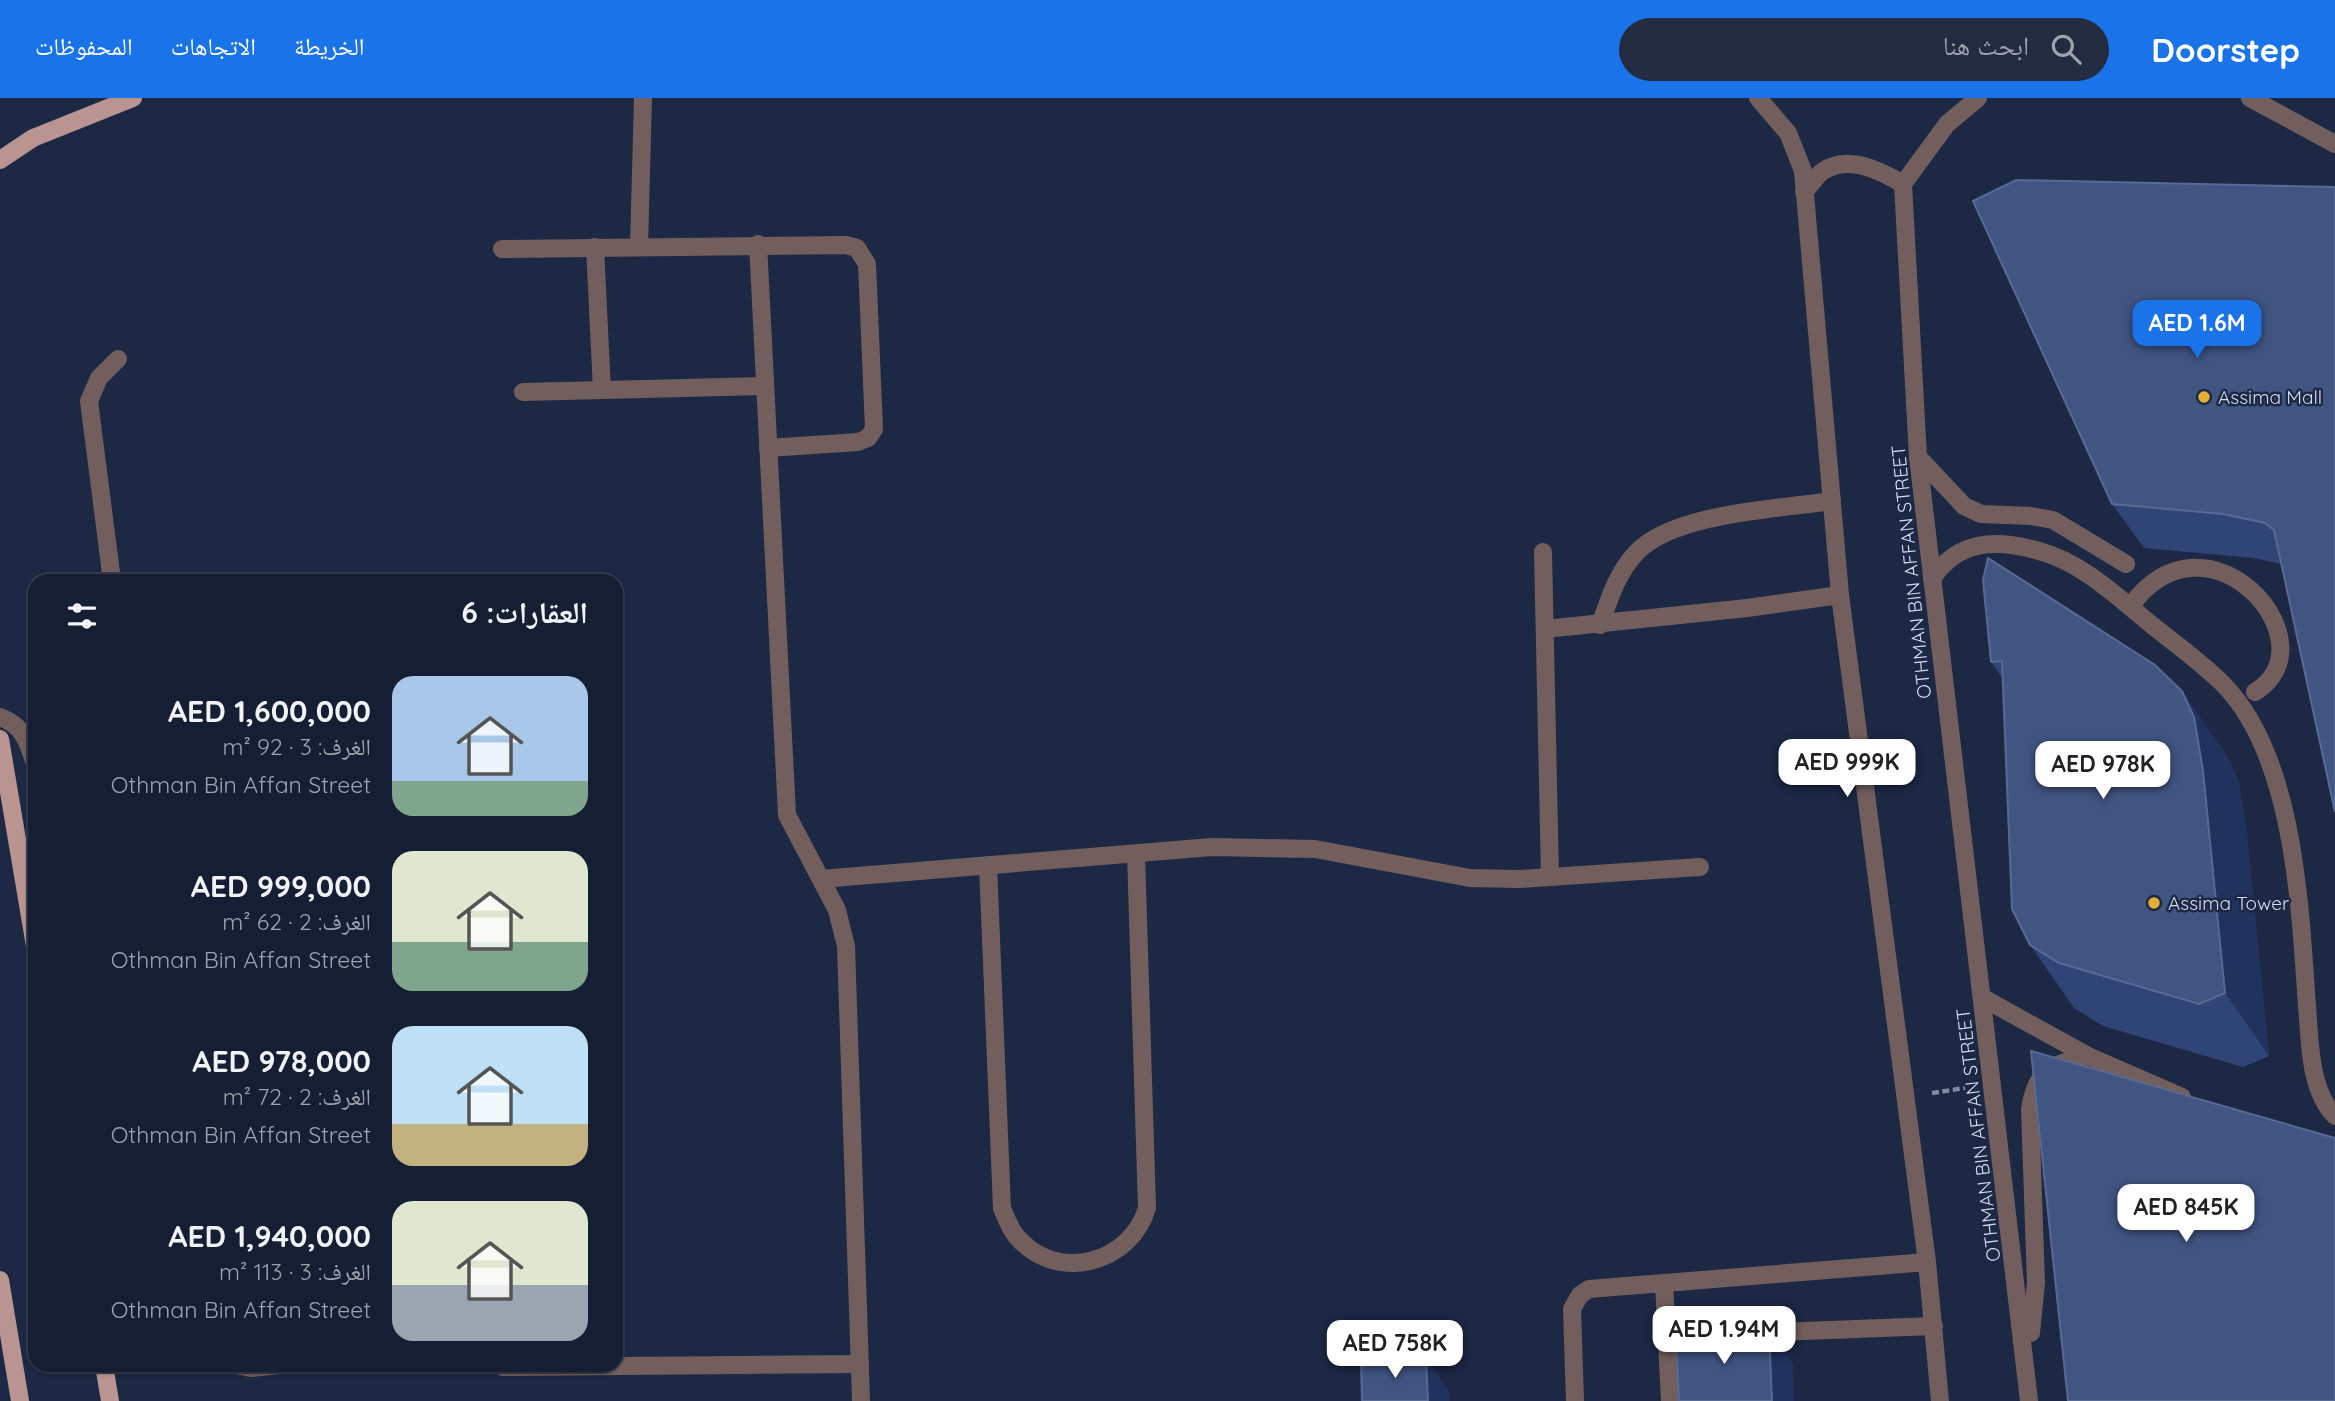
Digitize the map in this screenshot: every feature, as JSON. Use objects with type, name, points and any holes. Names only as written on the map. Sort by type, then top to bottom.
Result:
[{"type":"main road","points":[[0,160],[45,132],[133,98]]},
{"type":"main road","points":[[0,739],[28,905]]},
{"type":"main road","points":[[0,1280],[20,1401]]},
{"type":"main road","points":[[105,1372],[110,1401]]},
{"type":"street","points":[[639,246],[643,98]]},
{"type":"street","points":[[1758,98],[1779,120],[1797,150],[1803,171],[1840,594],[1927,1262],[1940,1401]]},
{"type":"street","points":[[1804,192],[1824,171],[1842,166],[1859,165],[1880,170],[1903,184],[1947,124],[1978,98]]},
{"type":"street","points":[[2250,98],[2335,144]]},
{"type":"street","name":"OTHMAN BIN AFFAN STREET","points":[[1903,184],[1918,457],[2028,1368],[2029,1401]]},
{"type":"street","points":[[758,244],[787,815],[837,910],[846,946],[861,1401]]},
{"type":"street","points":[[502,249],[758,244],[846,245],[858,248],[864,256],[876,421],[868,438],[858,442],[768,448]]},
{"type":"street","points":[[595,247],[602,390]]},
{"type":"street","points":[[111,574],[89,401],[100,378],[118,359]]},
{"type":"street","points":[[523,392],[765,386]]},
{"type":"street","points":[[1918,457],[1964,506],[1981,513],[2053,520],[2126,564]]},
{"type":"street","points":[[1600,625],[1614,585],[1636,553],[1657,536],[1681,525],[1832,501]]},
{"type":"street","points":[[1932,579],[1944,561],[1965,549],[1988,544],[2018,544],[2051,554],[2130,607],[2223,684],[2246,715],[2269,764],[2283,806],[2297,884],[2316,1081],[2335,1116]]},
{"type":"street","points":[[1543,552],[1550,877]]},
{"type":"street","points":[[2130,607],[2143,589],[2164,575],[2193,568],[2229,570],[2254,581],[2279,603],[2289,623],[2294,647],[2291,663],[2281,677],[2255,692]]},
{"type":"street","points":[[1545,629],[1600,625],[1840,594]]},
{"type":"street","points":[[0,717],[18,725],[28,744]]},
{"type":"street","points":[[821,879],[1263,846],[1315,849],[1470,878],[1550,877],[1700,867]]},
{"type":"street","points":[[988,865],[1002,1208],[1017,1237],[1030,1249],[1044,1257],[1077,1264],[1093,1262],[1122,1247],[1143,1222],[1147,1208],[1136,854]]},
{"type":"street","points":[[1983,998],[2088,1056],[2197,1103]]},
{"type":"street","points":[[2028,1368],[2036,1283],[2030,1109],[2034,1086],[2047,1071],[2060,1063],[2088,1056]]},
{"type":"street","points":[[1575,1401],[1572,1309],[1580,1296],[1589,1289],[1927,1262]]},
{"type":"street","points":[[1664,1284],[1670,1401]]},
{"type":"street","points":[[1668,1336],[1934,1326]]},
{"type":"street","points":[[623,1366],[860,1364]]},
{"type":"path","points":[[1905,1098],[1993,1083]]},
{"type":"building","name":"Assima Mall","points":[[2016,180],[2335,187],[2335,812],[2274,530],[2265,523],[2223,514],[2112,504],[1973,201]]},
{"type":"building","name":"Assima Tower","points":[[1988,558],[2155,665],[2182,691],[2194,717],[2203,771],[2225,993],[2199,1004],[2059,963],[2030,945],[2012,909],[2002,661],[1991,662],[1983,580]]},
{"type":"building","points":[[2031,1051],[2335,1138],[2335,1401],[2068,1401]]},
{"type":"building","points":[[1769,1330],[1772,1401],[1679,1401],[1676,1333]]},
{"type":"building","points":[[1426,1358],[1428,1401],[1362,1401],[1361,1360]]},
{"type":"place","name":"Assima Mall","points":[[2204,397]]},
{"type":"place","name":"Assima Tower","points":[[2154,903]]}]
